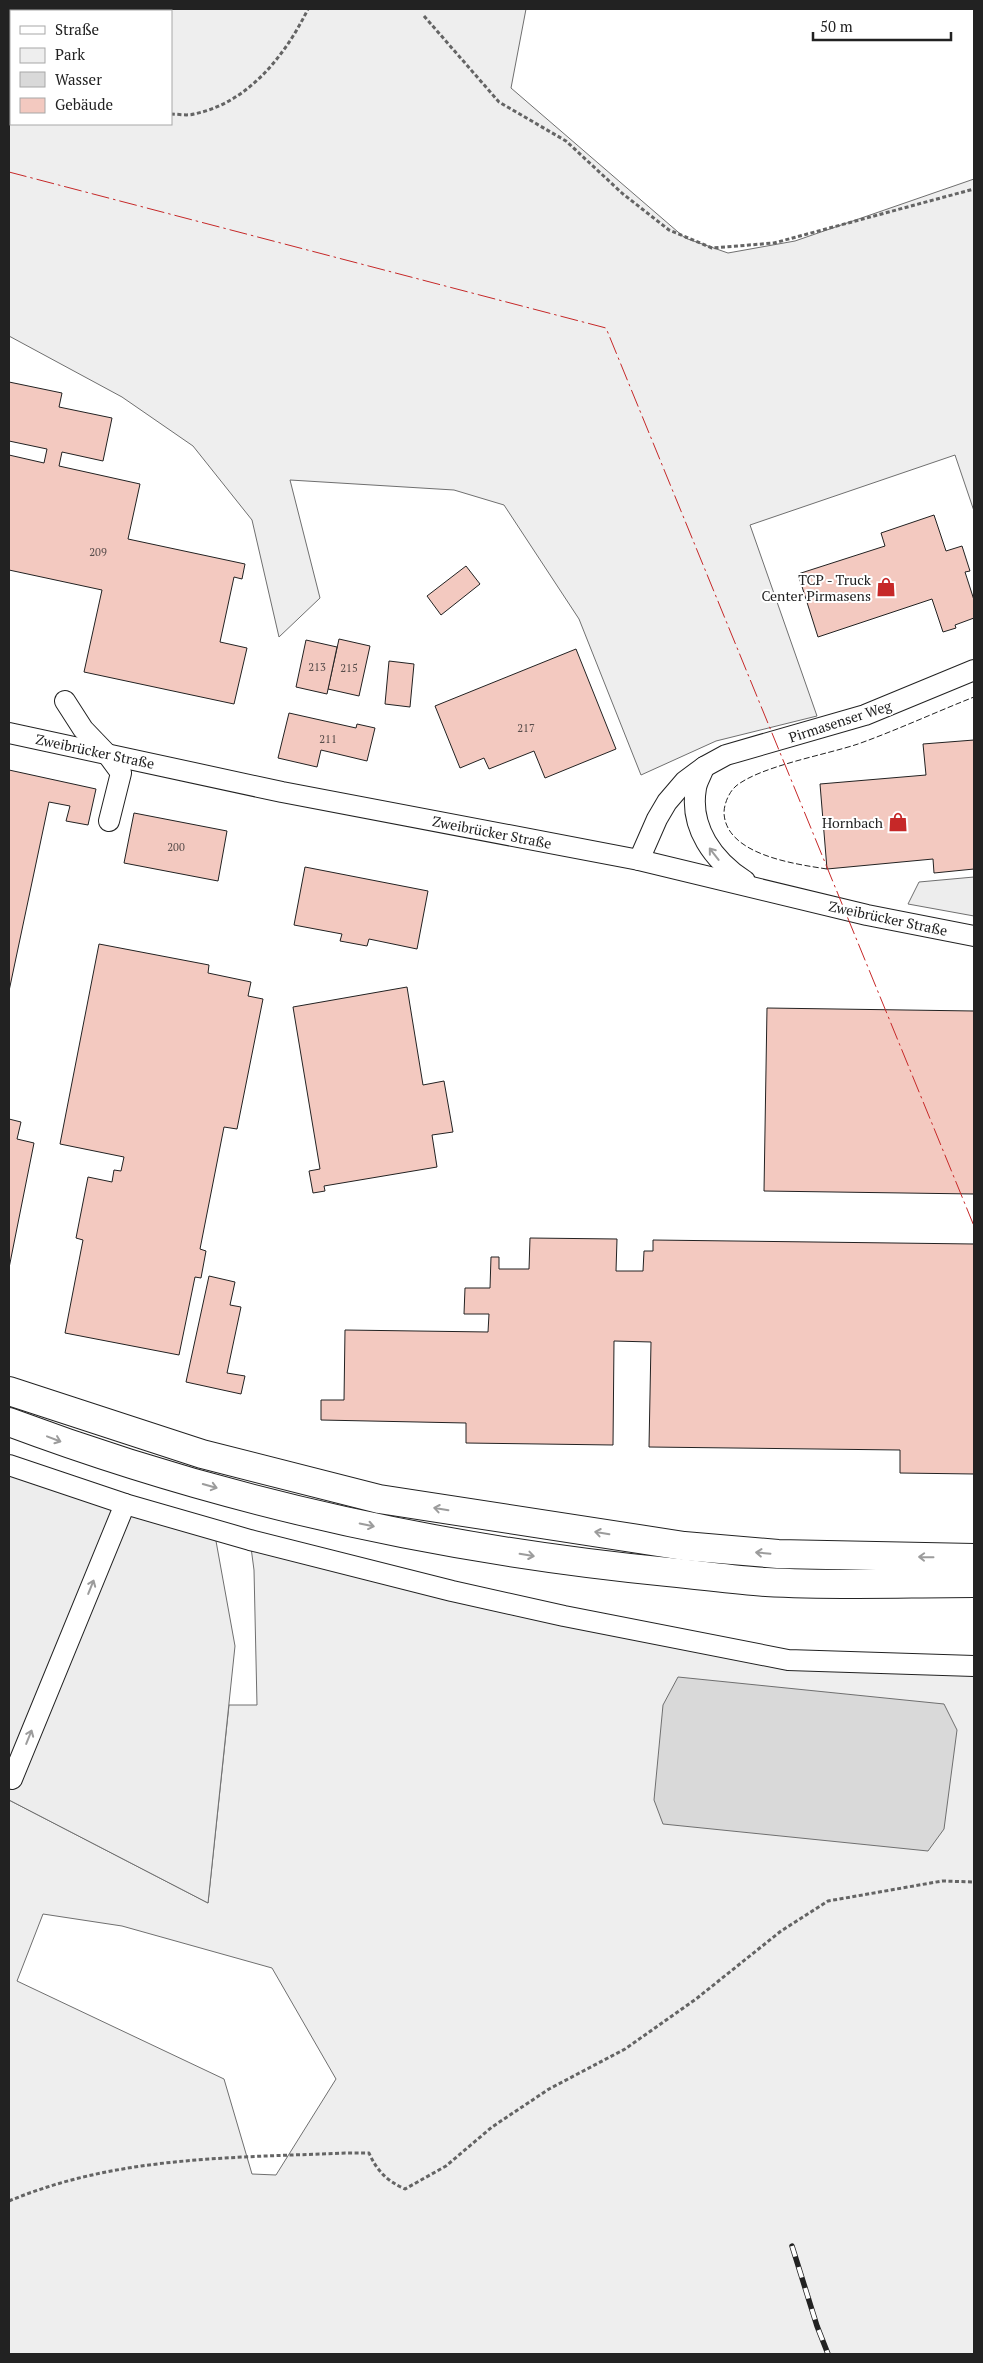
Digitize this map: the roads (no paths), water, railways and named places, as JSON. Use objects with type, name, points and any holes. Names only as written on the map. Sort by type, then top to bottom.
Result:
[{"type":"highway","points":[[9,1391],[202,1454],[379,1500],[684,1546],[778,1554],[974,1558]]},
{"type":"highway","points":[[9,1422],[86,1451],[273,1505],[453,1543],[582,1563],[767,1582],[974,1584]]},
{"type":"street","name":"Pirmasenser Weg","points":[[639,860],[657,819],[668,802],[685,781],[704,767],[726,755],[866,714],[974,670]]},
{"type":"street","points":[[65,701],[83,729],[107,754],[121,773],[110,821]]},
{"type":"street","name":"Zweibrücker Straße","points":[[9,733],[282,792],[639,860],[751,885],[867,915],[974,936]]},
{"type":"street","points":[[704,767],[696,787],[695,804],[703,839],[720,862],[751,885]]},
{"type":"street","points":[[9,1465],[125,1504],[250,1540],[452,1591],[756,1655],[788,1660],[974,1666]]},
{"type":"street","points":[[9,1777],[12,1779],[125,1504]]},
{"type":"water","points":[[678,1677],[944,1704],[957,1730],[944,1829],[928,1851],[663,1824],[654,1800],[663,1705]]},
{"type":"railway","points":[[792,2246],[817,2326],[828,2354]]},
{"type":"place","name":"TCP - Truck Center Pirmasens","points":[[886,587]]},
{"type":"place","name":"Hornbach","points":[[898,822]]}]
